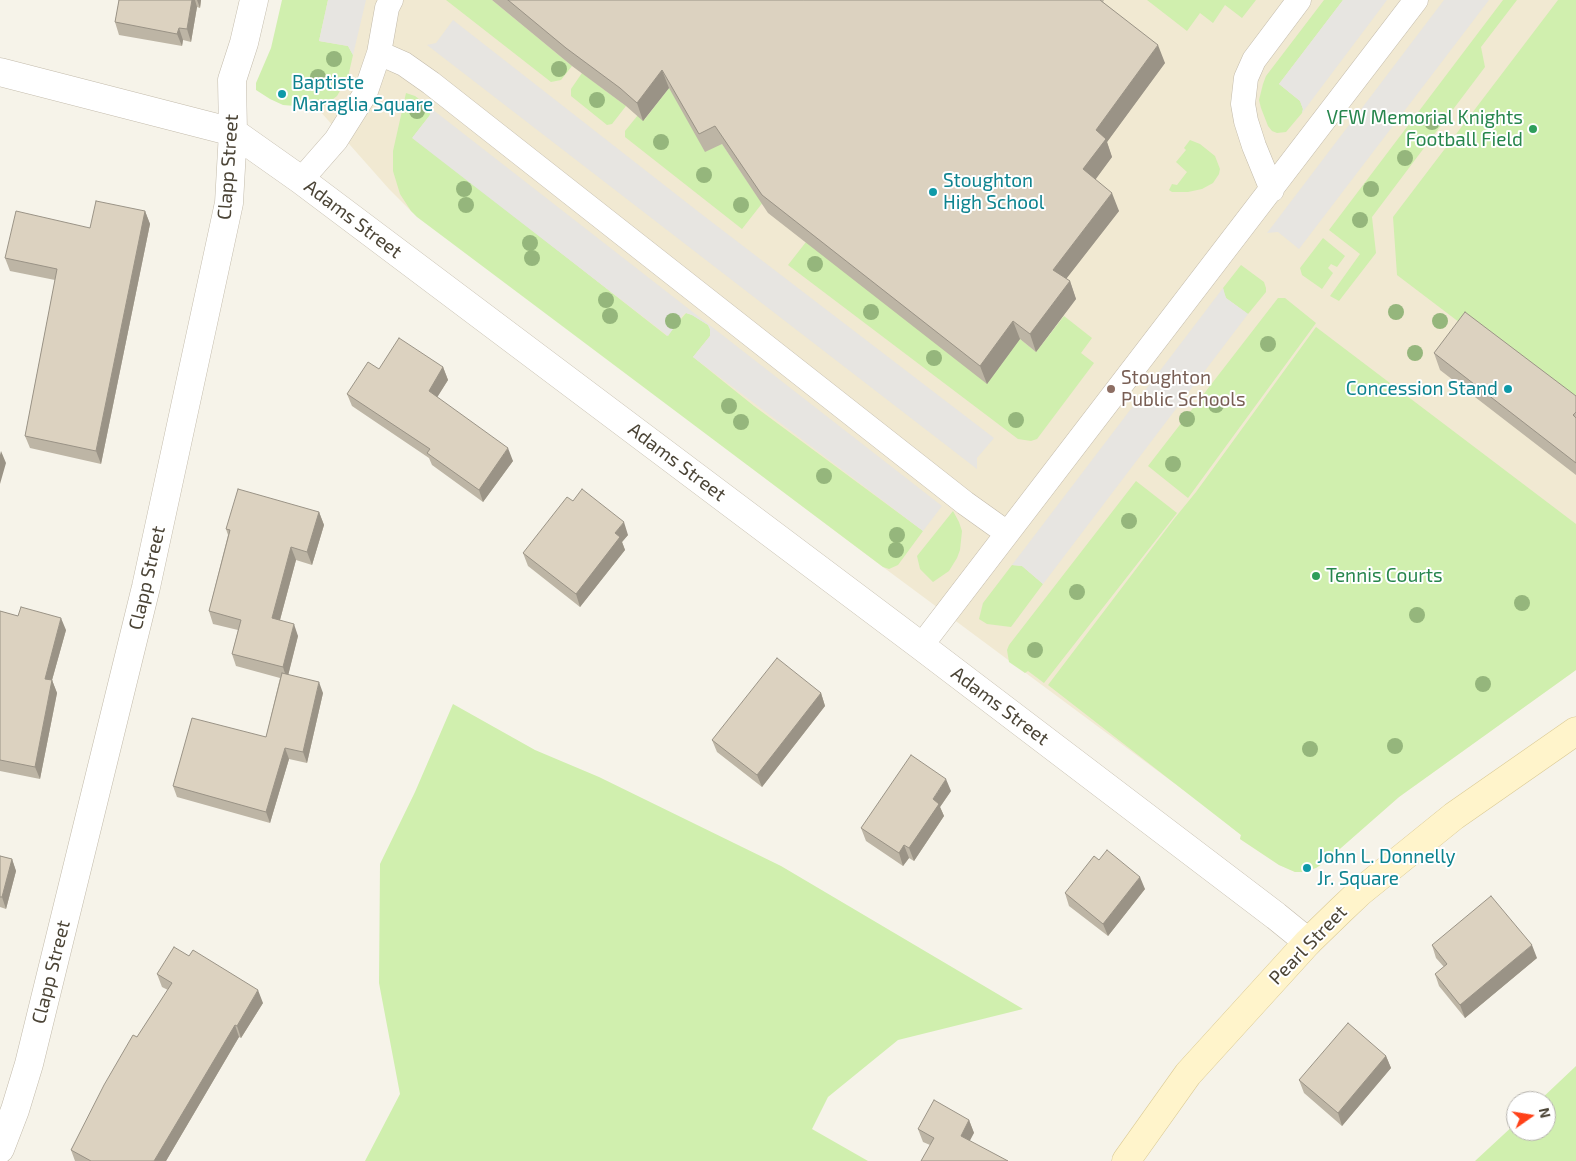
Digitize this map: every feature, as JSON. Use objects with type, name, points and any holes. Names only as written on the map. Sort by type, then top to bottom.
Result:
[{"type":"main road","name":"Pearl Street","points":[[1126,1161],[1188,1074],[1308,942],[1360,892],[1454,816],[1576,731]]},
{"type":"street","name":"Clapp Street","points":[[0,1149],[15,1110],[29,1064],[146,587],[229,204],[233,132],[232,80],[244,43],[254,0]]},
{"type":"street","name":"Adams Street","points":[[0,72],[233,132],[301,180],[921,646],[1308,942]]},
{"type":"lane","points":[[301,180],[336,140],[365,94],[379,53],[387,8],[391,0]]},
{"type":"lane","points":[[1272,190],[1246,121],[1243,104],[1246,78],[1254,60],[1299,0]]},
{"type":"lane","points":[[921,646],[1416,0]]},
{"type":"lane","points":[[379,53],[404,64],[432,83],[965,503],[1007,534]]},
{"type":"shaded area","name":"Stoughton Public Schools","points":[[311,0],[1576,0],[1576,670],[1399,797],[1316,868],[1295,872],[1279,865],[1240,839],[1241,835],[1209,809],[883,567],[411,211],[319,110],[309,103],[290,105]]},
{"type":"shaded area","points":[[328,0],[366,0],[353,55],[348,46],[319,41]]},
{"type":"shaded area","points":[[1343,0],[1387,0],[1302,113],[1303,109],[1300,101],[1279,84]]},
{"type":"shaded area","points":[[1444,0],[1489,0],[1299,249],[1278,232],[1267,233]]},
{"type":"shaded area","points":[[453,20],[700,213],[994,438],[977,458],[977,469],[427,45],[436,43]]},
{"type":"shaded area","points":[[428,106],[942,506],[923,531],[693,357],[710,336],[708,325],[686,313],[668,336],[412,138],[430,115]]},
{"type":"shaded area","points":[[1223,288],[1226,298],[1248,314],[1043,584],[1022,566],[1012,565]]},
{"type":"green space","points":[[282,0],[328,0],[319,41],[348,46],[353,55],[348,77],[337,96],[319,110],[309,103],[295,106],[283,105],[256,90],[256,83],[271,48]]},
{"type":"green space","points":[[446,0],[492,0],[572,66],[561,80],[551,82]]},
{"type":"green space","points":[[1147,0],[1256,0],[1242,18],[1225,5],[1213,23],[1200,13],[1187,31]]},
{"type":"green space","points":[[1324,0],[1343,0],[1279,84],[1300,101],[1303,109],[1302,113],[1286,132],[1277,133],[1268,126],[1261,108],[1259,100],[1263,84],[1266,76]]},
{"type":"green space","points":[[1503,0],[1517,0],[1481,47],[1485,67],[1372,217],[1376,253],[1339,301],[1330,296],[1360,254],[1329,230]]},
{"type":"green space","name":"VFW Memorial Knights Football Field","points":[[1558,0],[1576,0],[1576,411],[1397,275],[1393,217]]},
{"type":"green space","points":[[582,73],[626,106],[612,124],[607,125],[571,96],[571,89]]},
{"type":"green space","points":[[669,88],[722,144],[757,196],[771,192],[742,229],[625,137],[625,131],[638,115],[645,119]]},
{"type":"green space","points":[[406,93],[415,96],[428,106],[431,111],[413,137],[667,336],[686,313],[708,325],[710,336],[693,357],[754,406],[923,531],[898,565],[889,569],[883,567],[417,217],[400,194],[393,171],[393,151]]},
{"type":"green space","points":[[1190,140],[1200,144],[1215,156],[1220,169],[1219,174],[1213,183],[1202,189],[1188,192],[1172,192],[1169,190],[1172,184],[1177,185],[1187,172],[1176,162],[1186,150],[1184,148]]},
{"type":"green space","points":[[1323,238],[1345,256],[1337,267],[1331,264],[1328,268],[1333,273],[1322,289],[1302,275],[1300,268]]},
{"type":"green space","points":[[806,242],[1020,339],[1036,352],[1064,316],[1092,338],[1081,353],[1094,363],[1037,439],[1031,441],[1018,439],[788,265]]},
{"type":"green space","points":[[1241,265],[1264,282],[1266,288],[1266,292],[1248,314],[1226,298],[1223,288]]},
{"type":"green space","points":[[1278,298],[1285,298],[1316,323],[1188,498],[1148,466]]},
{"type":"green space","name":"Tennis Courts","points":[[1316,327],[1576,524],[1576,670],[1399,797],[1325,862],[1316,868],[1295,872],[1279,865],[1240,839],[1241,835],[1048,685],[1196,492]]},
{"type":"green space","points":[[1136,481],[1177,513],[1044,683],[1028,671],[1025,673],[1009,662],[1007,650],[1009,645]]},
{"type":"green space","points":[[953,511],[962,531],[960,550],[949,571],[933,582],[920,569],[917,556]]},
{"type":"green space","points":[[1012,565],[1022,566],[1043,584],[1011,627],[987,624],[979,619],[983,603]]},
{"type":"green space","points":[[453,704],[535,750],[599,777],[781,866],[1023,1009],[898,1040],[828,1097],[812,1129],[868,1161],[365,1161],[400,1094],[379,983],[380,864],[415,792]]},
{"type":"green space","points":[[1576,1066],[1576,1161],[1475,1161],[1506,1132],[1506,1141],[1556,1141],[1556,1091],[1550,1091]]},
{"type":"building","points":[[119,0],[192,0],[187,29],[179,28],[177,34],[115,22]]},
{"type":"building","name":"Stoughton High School","points":[[508,0],[1100,0],[1158,45],[1096,130],[1106,139],[1083,169],[1112,193],[1053,270],[1070,281],[1030,334],[1013,321],[980,366],[762,195],[715,126],[699,134],[662,70],[637,103]]},
{"type":"building","points":[[96,201],[145,211],[96,451],[25,436],[57,269],[5,258],[16,211],[90,228]]},
{"type":"building","name":"Concession Stand","points":[[1465,312],[1576,396],[1576,412],[1573,415],[1576,418],[1576,463],[1434,353]]},
{"type":"building","points":[[399,338],[443,367],[429,391],[508,448],[479,490],[427,453],[430,449],[347,394],[368,362],[379,369]]},
{"type":"building","points":[[238,489],[319,512],[307,552],[291,547],[272,618],[294,624],[283,667],[232,654],[241,620],[209,611],[230,530],[226,529]]},
{"type":"building","points":[[582,489],[624,522],[615,533],[620,537],[576,594],[523,553],[567,497],[573,501]]},
{"type":"building","points":[[21,607],[61,618],[45,679],[52,680],[35,767],[0,760],[0,611],[18,616]]},
{"type":"building","points":[[777,658],[821,693],[757,775],[712,740]]},
{"type":"building","points":[[282,673],[319,682],[303,752],[285,748],[266,812],[173,786],[192,718],[266,737]]},
{"type":"building","points":[[911,755],[946,779],[933,799],[939,804],[909,848],[904,845],[899,853],[861,828]]},
{"type":"building","points":[[1107,850],[1140,877],[1103,924],[1065,893],[1094,856],[1099,860]]},
{"type":"building","points":[[0,856],[12,859],[2,897],[0,897]]},
{"type":"building","points":[[1491,896],[1532,945],[1460,1005],[1435,974],[1447,964],[1432,945]]},
{"type":"building","points":[[174,947],[189,956],[193,950],[258,990],[154,1161],[91,1161],[71,1150],[104,1085],[133,1035],[137,1037],[172,983],[157,974]]},
{"type":"building","points":[[1348,1023],[1386,1056],[1338,1113],[1299,1080]]},
{"type":"building","points":[[934,1100],[969,1120],[961,1136],[1008,1161],[921,1161],[934,1138],[918,1129]]},
{"type":"place","name":"Baptiste Maraglia Square","points":[[282,94]]},
{"type":"place","name":"VFW Memorial Knights Football Field","points":[[1533,129]]},
{"type":"place","name":"Stoughton High School","points":[[933,192]]},
{"type":"place","name":"Stoughton Public Schools","points":[[1111,389]]},
{"type":"place","name":"Concession Stand","points":[[1508,389]]},
{"type":"place","name":"Tennis Courts","points":[[1316,576]]},
{"type":"place","name":"John L. Donnelly Jr. Square","points":[[1307,868]]}]
